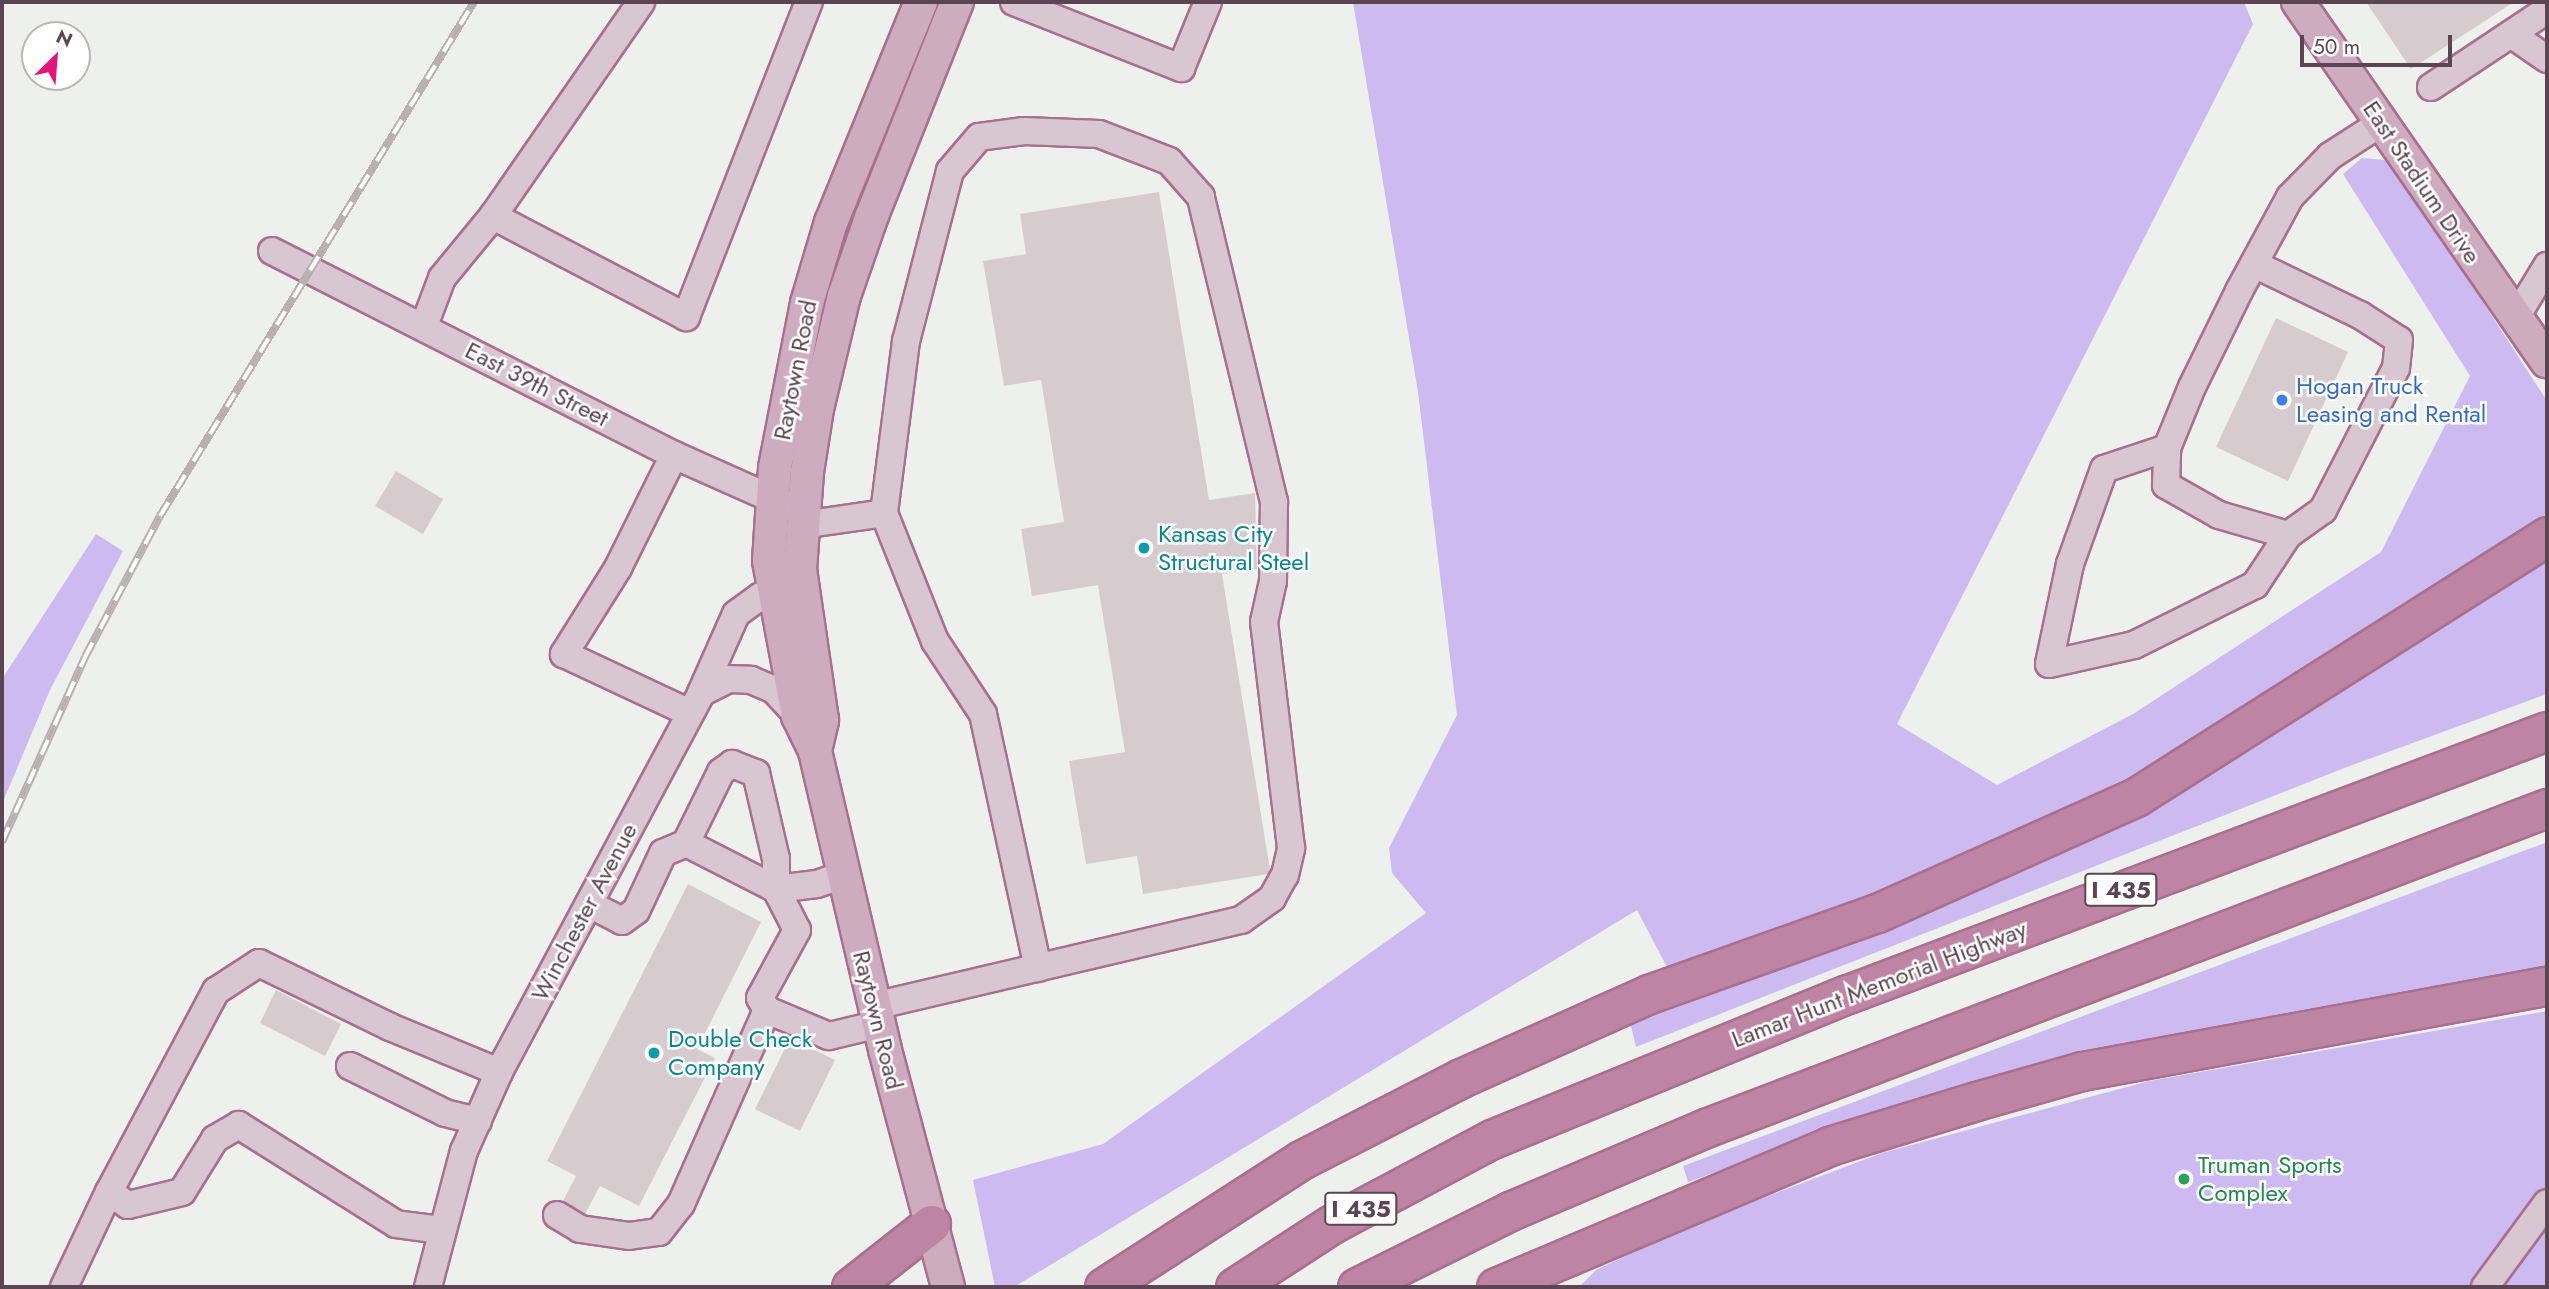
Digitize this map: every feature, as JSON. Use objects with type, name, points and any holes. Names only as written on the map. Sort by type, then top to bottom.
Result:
[{"type":"highway","points":[[1104,1287],[1301,1160],[1461,1079],[1649,994],[1877,913],[2136,797],[2547,536]]},
{"type":"highway","name":"Lamar Hunt Memorial Highway","points":[[1235,1287],[1332,1224],[1492,1139],[1913,969],[2547,731]]},
{"type":"highway","name":"I 435","points":[[1357,1287],[1510,1211],[1708,1127],[2547,808]]},
{"type":"highway","points":[[1500,1285],[1679,1207],[1829,1146],[2082,1071],[2547,986]]},
{"type":"highway","points":[[851,1287],[931,1224]]},
{"type":"main road","name":"Raytown Road","points":[[815,751],[822,720],[788,592],[769,561],[771,498],[807,303],[831,222],[921,2]]},
{"type":"main road","name":"Raytown Road","points":[[948,1287],[876,1015],[815,751],[798,716],[788,592],[803,518],[817,409],[844,296],[957,2]]},
{"type":"main road","name":"East Stadium Drive","points":[[2298,2],[2547,361]]},
{"type":"main road","points":[[884,92],[915,106]]},
{"type":"street","points":[[424,326],[442,278],[493,216],[641,2]]},
{"type":"street","points":[[493,216],[686,317],[809,2]]},
{"type":"street","points":[[1022,5],[1181,68],[1208,2]]},
{"type":"street","points":[[2431,87],[2547,10]]},
{"type":"street","points":[[2511,34],[2547,59]]},
{"type":"street","points":[[2288,535],[2219,514],[2165,485],[2167,447],[2192,387],[2290,197],[2330,156],[2381,123]]},
{"type":"street","points":[[589,904],[622,920],[636,911],[663,853],[686,843],[721,772],[732,764],[744,765],[756,773],[776,859],[776,888],[797,930],[760,998],[767,1010],[829,1036],[876,1015],[1038,968],[1241,920],[1272,898],[1285,875],[1291,848],[1264,622],[1273,581],[1274,502],[1201,197],[1169,161],[1099,134],[1024,131],[979,137],[950,171],[906,341],[884,513],[935,641],[983,714],[1038,968]]},
{"type":"street","name":"East 39th Street","points":[[272,251],[674,455],[771,498],[803,518]]},
{"type":"street","points":[[2167,447],[2104,469],[2070,564],[2049,664],[2134,645],[2255,585],[2288,535],[2323,510],[2396,368],[2399,340],[2360,315],[2254,264]]},
{"type":"street","points":[[2516,317],[2547,266]]},
{"type":"street","points":[[674,455],[618,568],[564,654],[695,703],[728,679],[751,680],[774,690],[798,716]]},
{"type":"street","points":[[803,518],[884,513]]},
{"type":"street","name":"Winchester Avenue","points":[[428,1287],[441,1230],[478,1121],[499,1072],[695,703],[736,614],[761,596],[788,592]]},
{"type":"street","points":[[686,843],[776,888],[817,884],[844,875]]},
{"type":"street","points":[[64,1287],[109,1192],[216,992],[259,963],[390,1027],[499,1072]]},
{"type":"street","points":[[557,1215],[580,1229],[629,1236],[659,1232],[681,1204],[767,1010]]},
{"type":"street","points":[[350,1066],[446,1113],[478,1121]]},
{"type":"street","points":[[109,1192],[128,1205],[183,1192],[215,1139],[239,1125],[396,1224],[441,1230]]},
{"type":"street","points":[[2485,1287],[2547,1203]]},
{"type":"shaded area","points":[[1353,2],[2244,2],[2253,24],[1897,724],[1997,785],[2133,714],[2381,552],[2470,376],[2343,174],[2362,158],[2385,160],[2395,167],[2547,401],[2547,514],[2373,623],[2161,768],[1932,876],[1668,969],[1637,910],[1014,1287],[995,1287],[973,1180],[1103,1144],[1426,913],[1392,873],[1389,848],[1457,715],[1418,392]]},
{"type":"shaded area","points":[[96,534],[123,551],[50,690],[2,804],[2,679]]},
{"type":"shaded area","points":[[2547,558],[2547,694],[2347,767],[1636,1047],[1630,1022],[1806,954],[2150,805],[2244,752],[2537,560]]},
{"type":"shaded area","points":[[2547,842],[2547,972],[1878,1114],[1688,1182],[1683,1166]]},
{"type":"shaded area","name":"Truman Sports Complex","points":[[2547,1011],[2547,1287],[1579,1287],[1596,1270],[1694,1224],[1882,1153],[2149,1081]]},
{"type":"building","points":[[2366,2],[2514,2],[2411,69]]},
{"type":"building","name":"Kansas City Structural Steel","points":[[1159,192],[1209,500],[1255,493],[1257,569],[1222,574],[1270,870],[1268,874],[1143,894],[1137,856],[1086,864],[1069,761],[1125,752],[1098,585],[1032,596],[1021,529],[1064,522],[1041,380],[1004,386],[983,261],[1026,254],[1020,214]]},
{"type":"building","name":"Hogan Truck Leasing and Rental","points":[[2276,318],[2348,352],[2288,481],[2216,447]]},
{"type":"building","points":[[396,471],[443,499],[423,534],[375,506]]},
{"type":"building","name":"Double Check Company","points":[[688,884],[761,922],[697,1049],[715,1058],[639,1206],[600,1186],[585,1214],[563,1201],[576,1176],[547,1161]]},
{"type":"building","points":[[276,990],[341,1024],[325,1056],[260,1023]]},
{"type":"building","points":[[790,1038],[835,1060],[800,1131],[755,1109]]},
{"type":"railway","points":[[2,842],[85,657],[160,516],[474,2]]},
{"type":"place","name":"Hogan Truck Leasing and Rental","points":[[2282,400]]},
{"type":"place","name":"Kansas City Structural Steel","points":[[1144,548]]},
{"type":"place","name":"Double Check Company","points":[[654,1053]]},
{"type":"place","name":"Truman Sports Complex","points":[[2184,1179]]}]
